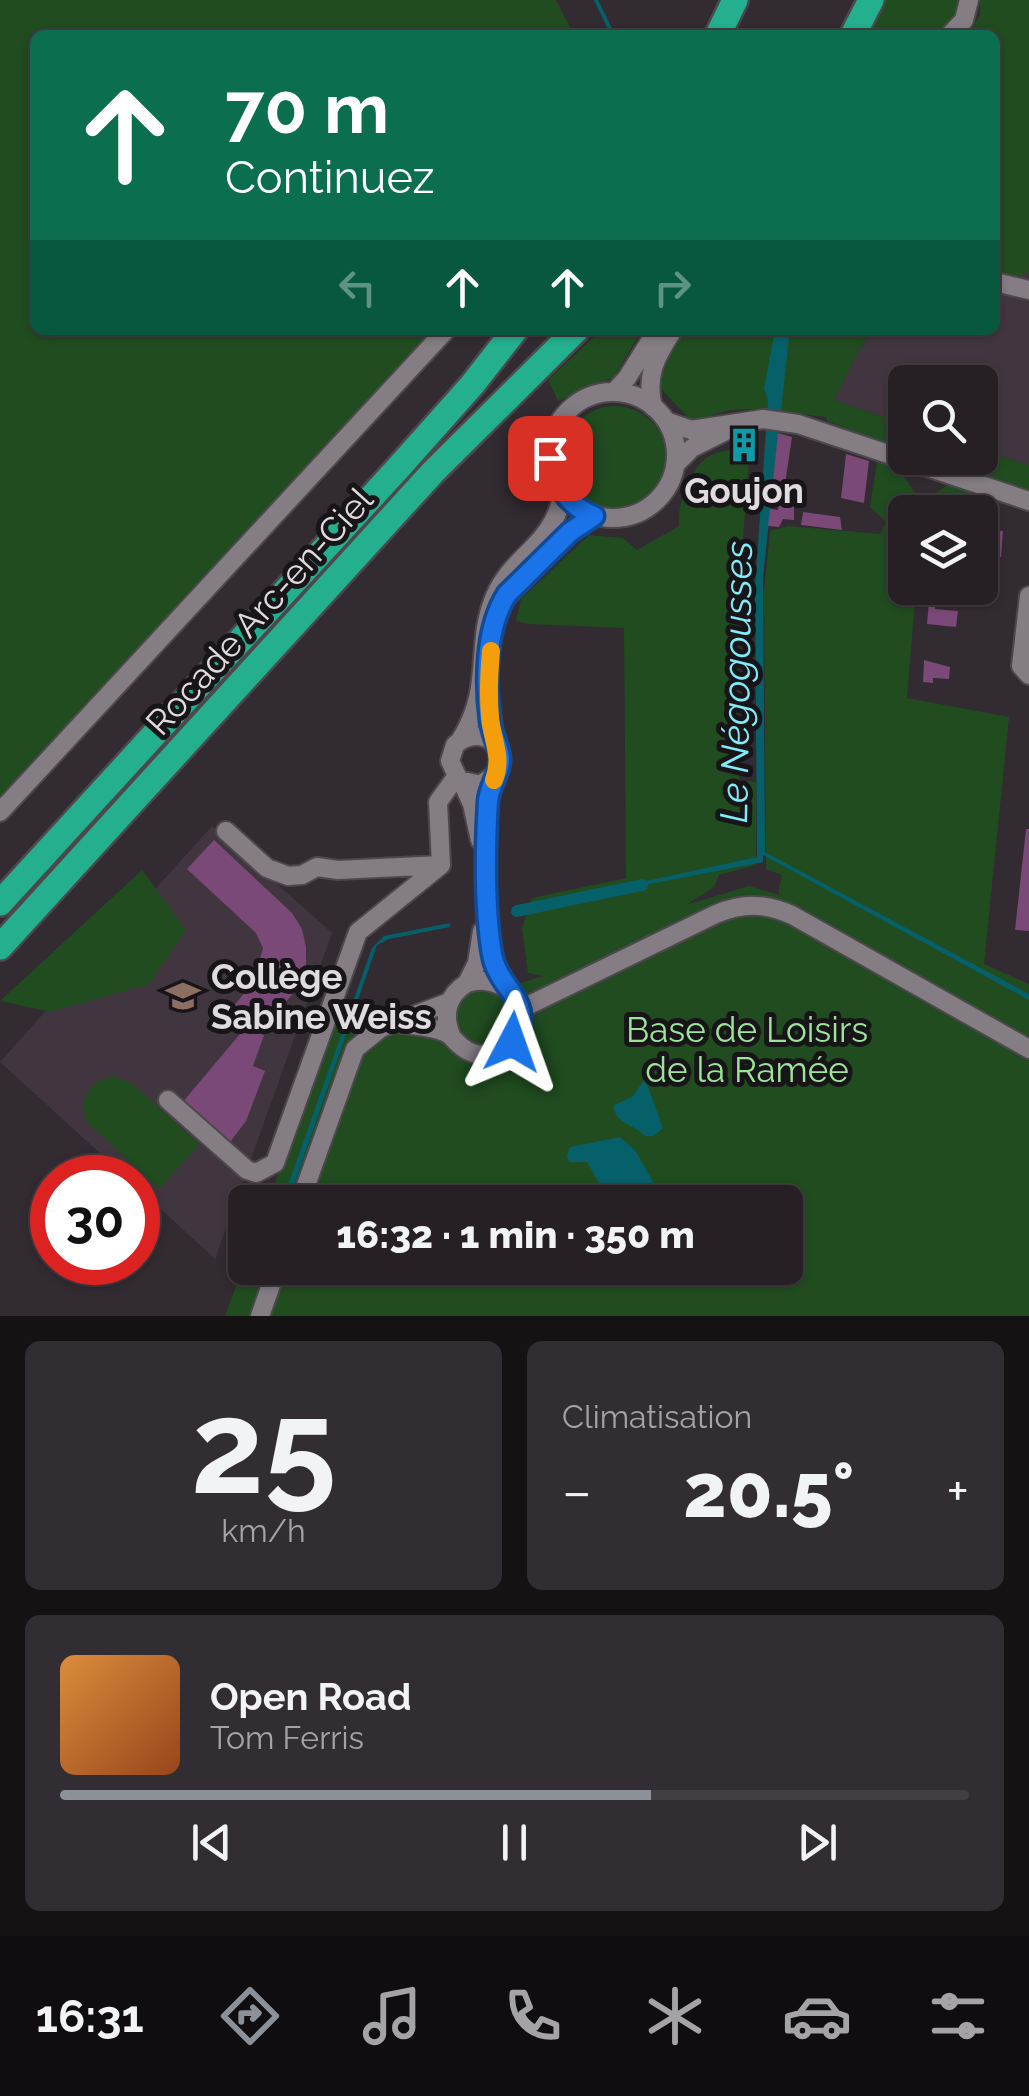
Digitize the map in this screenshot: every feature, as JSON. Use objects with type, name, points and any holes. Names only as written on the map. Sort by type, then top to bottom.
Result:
[{"type":"highway","points":[[721,30],[736,0]]},
{"type":"highway","points":[[855,30],[870,0]]},
{"type":"highway","name":"Rocade Arc-en-Ciel","points":[[0,903],[400,466],[511,335]]},
{"type":"highway","name":"Rocade Arc-en-Ciel","points":[[0,947],[456,448],[571,335]]},
{"type":"street","points":[[955,30],[964,20],[969,0]]},
{"type":"street","points":[[1000,283],[1029,290]]},
{"type":"street","points":[[0,812],[441,335]]},
{"type":"street","points":[[614,392],[654,335]]},
{"type":"street","points":[[670,335],[651,370],[649,392],[672,435],[675,465]]},
{"type":"street","points":[[764,420],[692,448],[675,465],[663,493],[639,512],[609,518],[594,516],[574,505],[554,477],[550,458],[557,425],[580,401],[614,392],[641,399],[691,430],[764,420],[887,451],[1029,502]]},
{"type":"street","points":[[504,985],[492,956],[480,837],[472,804],[450,761],[480,702],[494,599],[512,570],[557,520],[563,494]]},
{"type":"street","points":[[306,1185],[356,1050],[373,1032],[449,1002],[467,983],[477,964],[486,917],[488,801],[500,760],[488,682],[500,605],[570,532],[594,516]]},
{"type":"street","points":[[1029,596],[1021,666],[1029,675]]},
{"type":"street","points":[[461,739],[480,735],[496,745]]},
{"type":"street","points":[[459,780],[480,785],[495,775]]},
{"type":"street","points":[[441,864],[438,802],[459,780]]},
{"type":"street","points":[[226,830],[267,868],[288,876],[302,875],[318,867],[338,870],[441,864]]},
{"type":"street","points":[[168,1100],[247,1170],[268,1170],[280,1155],[358,932],[441,864]]},
{"type":"street","points":[[521,1009],[716,914],[758,905],[792,915],[1029,1049]]},
{"type":"street","points":[[449,1002],[446,1019],[451,1035],[468,1051],[492,1054],[512,1042],[519,1032],[521,1009],[512,991],[486,979],[467,983]]},
{"type":"street","points":[[397,1024],[451,1035]]},
{"type":"street","points":[[260,1316],[271,1285]]},
{"type":"shaded area","points":[[1029,193],[1029,465],[998,455],[998,365],[888,365],[888,418],[834,400],[870,335],[1000,335],[1000,214]]},
{"type":"shaded area","name":"Collège Sabine Weiss","points":[[212,826],[332,933],[242,1185],[228,1185],[228,1223],[215,1259],[160,1208],[160,1155],[102,1155],[0,1062]]},
{"type":"green space","points":[[0,0],[556,0],[571,30],[30,30],[30,335],[428,335],[0,802]]},
{"type":"green space","points":[[885,0],[961,0],[956,15],[941,30],[871,30]]},
{"type":"green space","points":[[980,0],[1029,0],[1029,272],[1017,277],[1000,272],[1000,30],[971,30],[980,15]]},
{"type":"green space","points":[[596,335],[639,335],[614,377],[558,401],[548,380]]},
{"type":"green space","points":[[681,335],[870,335],[834,400],[888,418],[888,444],[827,421],[826,417],[756,409],[730,410],[686,423],[685,414],[659,387]]},
{"type":"green space","points":[[615,406],[634,410],[651,421],[662,438],[666,457],[662,476],[651,493],[634,504],[615,508],[596,504],[579,493],[568,476],[564,457],[568,438],[579,421],[596,410]]},
{"type":"green space","name":"Base de Loisirs de la Ramée","points":[[750,448],[741,580],[738,713],[740,801],[746,781],[756,782],[756,865],[719,875],[714,887],[686,905],[749,886],[783,896],[778,893],[782,875],[766,869],[764,593],[770,531],[788,526],[880,534],[886,522],[870,507],[877,462],[888,460],[888,475],[902,475],[916,494],[932,495],[888,495],[888,605],[915,605],[907,698],[1009,717],[984,964],[1029,984],[1029,1316],[225,1316],[236,1285],[803,1285],[803,1185],[274,1185],[333,1024],[360,1033],[372,1023],[475,986],[499,989],[544,976],[528,973],[522,928],[532,898],[626,878],[624,628],[516,621],[521,599],[589,535],[623,538],[637,550],[679,526],[692,475],[704,460],[718,453]]},
{"type":"green space","points":[[998,455],[1029,465],[1029,494],[974,475],[998,475]]},
{"type":"green space","points":[[952,483],[975,490],[974,495],[932,495]]},
{"type":"green space","points":[[142,870],[186,930],[149,984],[50,1012],[0,1001]]},
{"type":"green space","points":[[113,1076],[134,1085],[199,1144],[160,1188],[160,1155],[122,1155],[88,1123],[84,1107],[87,1093]]},
{"type":"water","points":[[774,335],[789,335],[763,577],[765,852],[1029,994],[1029,1000],[763,855],[763,862],[517,913],[517,909],[757,857],[755,588],[768,400],[764,389]]},
{"type":"water","points":[[450,923],[450,927],[377,945],[294,1185],[288,1185],[372,948],[384,936]]},
{"type":"water","points":[[645,1079],[663,1128],[654,1136],[645,1136],[620,1120],[614,1105],[632,1097]]},
{"type":"water","points":[[620,1137],[635,1150],[655,1185],[600,1185],[587,1162],[569,1162],[570,1147]]},
{"type":"building","points":[[778,433],[792,437],[784,491],[772,490]]},
{"type":"building","points":[[846,454],[869,461],[864,503],[841,498]]},
{"type":"building","points":[[779,503],[794,505],[794,520],[783,519],[779,527],[768,526],[770,509],[778,510]]},
{"type":"building","points":[[803,512],[840,517],[842,530],[801,525]]},
{"type":"building","points":[[998,531],[1003,531],[998,557]]},
{"type":"building","points":[[929,605],[958,611],[956,627],[927,624]]},
{"type":"building","points":[[924,660],[950,667],[949,679],[923,682]]},
{"type":"building","points":[[1029,829],[1029,931],[1015,930]]},
{"type":"building","name":"Collège Sabine Weiss","points":[[214,840],[292,913],[302,929],[306,947],[306,967],[299,986],[260,1034],[264,1035],[253,1066],[265,1071],[246,1121],[227,1146],[181,1104],[240,1034],[246,1022],[232,1008],[268,964],[260,959],[263,948],[256,933],[187,869]]},
{"type":"waterway","name":"Le Négogousses","points":[[596,0],[611,30]]},
{"type":"waterway","points":[[517,911],[642,885]]},
{"type":"slow traffic","points":[[491,651],[490,722],[500,760],[494,780]]},
{"type":"place","name":"Goujon","points":[[744,445]]},
{"type":"place","name":"Collège Sabine Weiss","points":[[183,996]]},
{"type":"route","points":[[512,1042],[519,1032],[521,1009],[498,974],[492,956],[489,916],[488,801],[500,760],[490,722],[488,682],[495,619],[507,594],[570,532],[594,516],[563,494],[550,458]]}]
